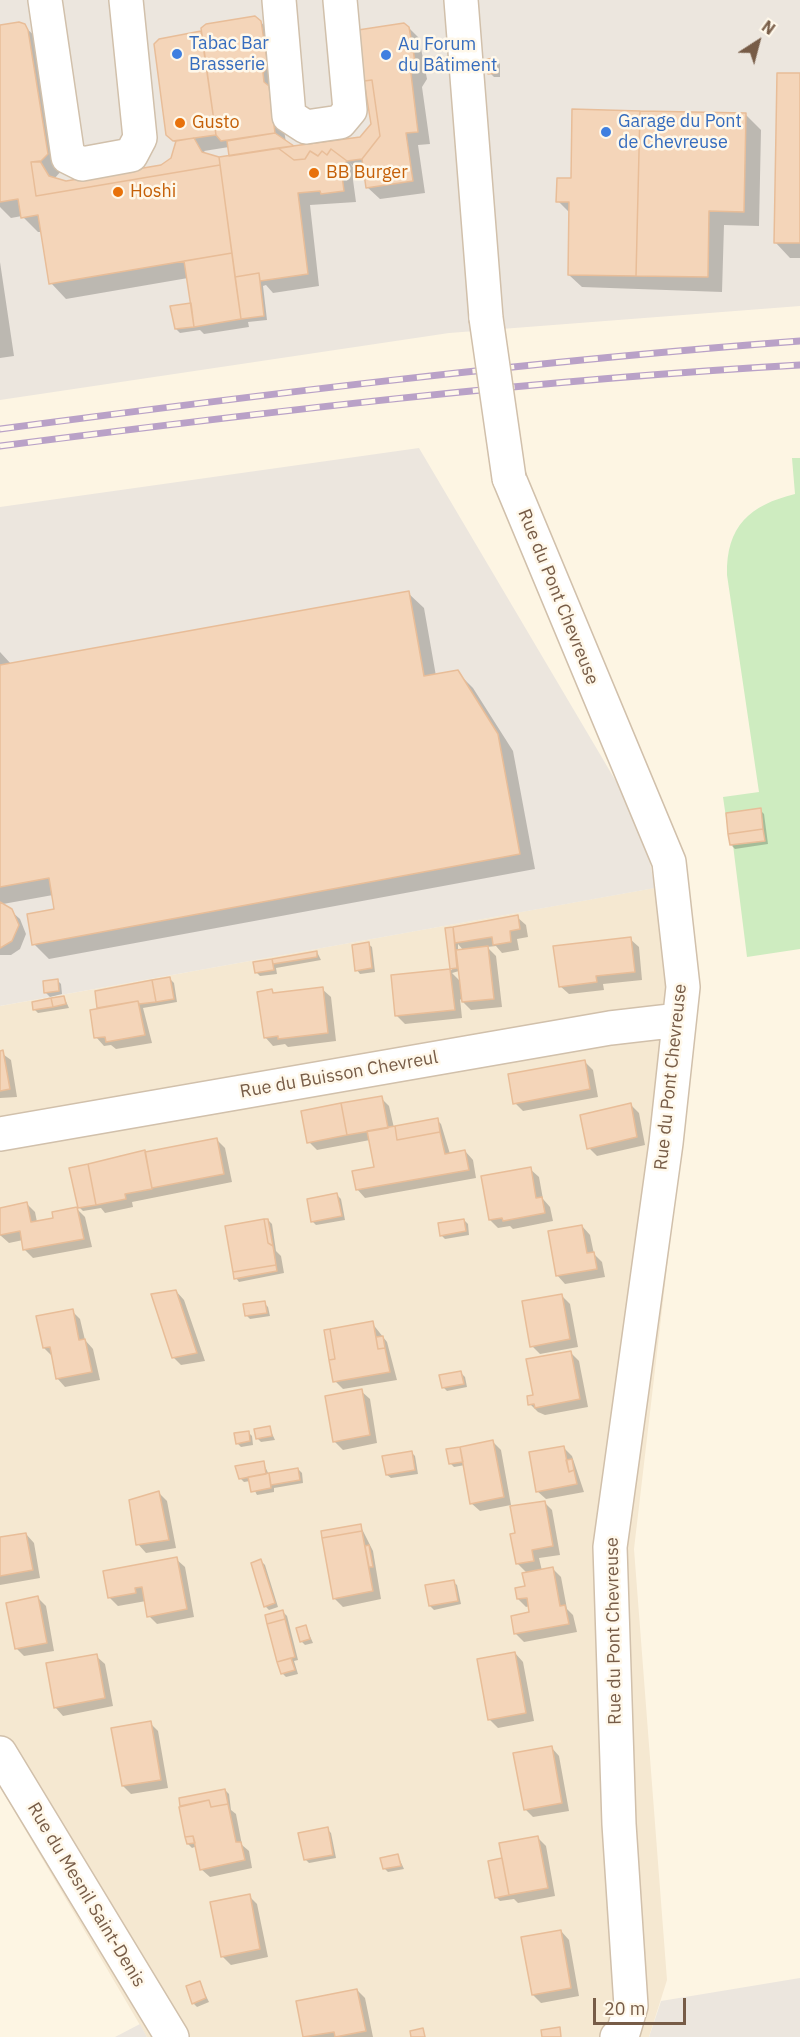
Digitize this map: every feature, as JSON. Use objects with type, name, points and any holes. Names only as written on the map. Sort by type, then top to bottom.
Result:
[{"type":"street","points":[[45,0],[68,157],[82,164],[131,155],[140,138],[126,0]]},
{"type":"street","points":[[279,0],[289,116],[306,127],[340,122],[350,110],[340,0]]},
{"type":"street","name":"Rue du Pont Chevreuse","points":[[461,0],[486,318],[509,478],[669,862],[683,987],[666,1143],[610,1547],[619,1824],[631,2006],[623,2032],[617,2037]]},
{"type":"street","name":"Rue du Buisson Chevreul","points":[[0,1134],[599,1030],[679,1020]]},
{"type":"street","name":"Rue du Mesnil Saint-Denis","points":[[0,1753],[172,2037]]},
{"type":"shaded area","points":[[0,0],[800,0],[800,306],[449,333],[0,400]]},
{"type":"shaded area","points":[[419,448],[643,827],[655,888],[0,1006],[0,507]]},
{"type":"shaded area","points":[[687,882],[695,1028],[634,1549],[667,1980],[649,2037],[147,2037],[0,1787],[0,1006]]},
{"type":"shaded area","points":[[800,1978],[800,2037],[649,2037],[661,2001]]},
{"type":"shaded area","points":[[140,2024],[147,2037],[115,2037]]},
{"type":"green space","points":[[792,458],[800,458],[800,949],[747,957],[733,845],[730,845],[723,797],[759,792],[727,575],[728,558],[736,531],[744,520],[765,504],[795,494]]},
{"type":"building","points":[[255,16],[261,21],[268,66],[263,73],[264,82],[269,86],[275,133],[221,141],[216,135],[201,28],[206,24]]},
{"type":"building","points":[[19,22],[25,24],[28,30],[48,154],[40,162],[31,162],[36,196],[220,165],[232,253],[49,284],[38,215],[21,218],[18,199],[0,202],[0,25]]},
{"type":"building","points":[[404,23],[409,27],[416,67],[411,74],[418,132],[406,133],[413,181],[366,188],[362,159],[380,136],[372,80],[364,81],[358,30]]},
{"type":"building","points":[[201,31],[216,135],[173,141],[166,135],[154,44],[159,39]]},
{"type":"building","points":[[496,58],[497,73],[488,74],[487,59]]},
{"type":"building","points":[[777,73],[800,73],[800,243],[774,243]]},
{"type":"building","points":[[372,80],[380,136],[362,159],[347,161],[331,149],[327,155],[322,151],[318,156],[310,151],[305,159],[294,160],[278,148],[360,137],[371,124],[364,81]]},
{"type":"building","points":[[572,109],[640,111],[636,276],[568,275],[569,202],[556,202],[557,178],[571,178]]},
{"type":"building","points":[[640,111],[746,113],[744,212],[709,211],[708,277],[636,276]]},
{"type":"building","points":[[275,133],[294,146],[229,156],[227,141]]},
{"type":"building","points":[[194,138],[202,152],[219,157],[220,165],[36,196],[31,162],[40,161],[49,176],[66,181],[161,165],[171,158],[176,141]]},
{"type":"building","points":[[278,148],[294,160],[305,159],[310,151],[318,156],[322,151],[327,155],[331,149],[347,161],[341,167],[344,191],[321,194],[320,191],[298,193],[308,274],[260,281],[259,273],[235,277],[219,157]]},
{"type":"building","points":[[232,253],[241,319],[194,327],[184,261]]},
{"type":"building","points":[[259,273],[264,316],[241,319],[235,277]]},
{"type":"building","points":[[191,303],[194,327],[175,329],[170,306]]},
{"type":"building","points":[[409,591],[424,676],[458,670],[498,734],[520,854],[32,945],[27,914],[54,909],[49,878],[0,887],[0,665]]},
{"type":"building","points":[[761,808],[763,829],[728,834],[726,813]]},
{"type":"building","points":[[763,829],[765,841],[730,845],[728,834]]},
{"type":"building","points":[[0,902],[12,909],[19,925],[12,941],[0,948]]},
{"type":"building","points":[[518,915],[520,929],[510,931],[511,942],[493,945],[492,937],[455,943],[453,927]]},
{"type":"building","points":[[453,927],[457,968],[450,969],[445,928]]},
{"type":"building","points":[[631,937],[635,972],[596,976],[597,982],[559,987],[553,946]]},
{"type":"building","points":[[369,942],[372,968],[355,971],[352,945]]},
{"type":"building","points":[[488,946],[494,999],[462,1002],[456,950]]},
{"type":"building","points":[[317,951],[317,957],[273,964],[272,959]]},
{"type":"building","points":[[272,959],[274,970],[255,973],[253,962]]},
{"type":"building","points":[[450,969],[455,1010],[395,1016],[391,975]]},
{"type":"building","points":[[170,977],[174,999],[156,1002],[152,980]]},
{"type":"building","points":[[58,979],[59,991],[44,993],[43,981]]},
{"type":"building","points":[[152,980],[156,1002],[139,1004],[138,1001],[97,1008],[95,991]]},
{"type":"building","points":[[323,987],[328,1033],[278,1039],[278,1036],[264,1038],[257,992],[272,989],[273,993]]},
{"type":"building","points":[[64,996],[66,1004],[53,1007],[51,998]]},
{"type":"building","points":[[51,998],[53,1007],[33,1010],[32,1002]]},
{"type":"building","points":[[138,1001],[145,1035],[106,1042],[105,1037],[94,1038],[90,1010]]},
{"type":"building","points":[[3,1050],[10,1089],[0,1091],[0,1051]]},
{"type":"building","points":[[585,1060],[590,1089],[513,1104],[508,1074]]},
{"type":"building","points":[[382,1096],[388,1128],[347,1135],[341,1103]]},
{"type":"building","points":[[341,1103],[347,1135],[307,1143],[301,1111]]},
{"type":"building","points":[[631,1103],[637,1137],[587,1149],[580,1115]]},
{"type":"building","points":[[438,1118],[440,1132],[397,1140],[395,1126]]},
{"type":"building","points":[[395,1126],[397,1140],[440,1132],[445,1154],[465,1150],[469,1170],[356,1190],[352,1171],[374,1167],[367,1131]]},
{"type":"building","points":[[217,1138],[224,1174],[152,1188],[145,1152]]},
{"type":"building","points":[[145,1150],[152,1189],[125,1194],[126,1199],[96,1205],[88,1164]]},
{"type":"building","points":[[88,1164],[96,1205],[78,1208],[69,1168]]},
{"type":"building","points":[[531,1167],[536,1198],[542,1197],[545,1213],[503,1221],[502,1218],[489,1220],[481,1176]]},
{"type":"building","points":[[337,1193],[342,1216],[311,1222],[307,1199]]},
{"type":"building","points":[[27,1202],[31,1222],[53,1218],[52,1212],[77,1207],[84,1239],[23,1250],[20,1231],[0,1235],[0,1208]]},
{"type":"building","points":[[264,1219],[268,1219],[273,1246],[268,1243]]},
{"type":"building","points":[[264,1219],[268,1243],[273,1246],[276,1265],[233,1272],[225,1226]]},
{"type":"building","points":[[464,1219],[466,1231],[440,1236],[438,1223]]},
{"type":"building","points":[[582,1225],[587,1253],[594,1252],[597,1269],[556,1276],[548,1231]]},
{"type":"building","points":[[276,1265],[277,1271],[234,1279],[233,1272]]},
{"type":"building","points":[[176,1290],[197,1353],[172,1358],[151,1294]]},
{"type":"building","points":[[562,1294],[570,1339],[530,1347],[522,1301]]},
{"type":"building","points":[[265,1301],[267,1313],[245,1316],[243,1304]]},
{"type":"building","points":[[73,1309],[79,1340],[85,1339],[92,1372],[56,1379],[50,1347],[43,1348],[36,1316]]},
{"type":"building","points":[[373,1321],[378,1349],[385,1348],[390,1372],[333,1382],[329,1360],[335,1359],[330,1329]]},
{"type":"building","points":[[330,1329],[335,1359],[329,1360],[324,1330]]},
{"type":"building","points":[[383,1336],[385,1348],[378,1349],[376,1337]]},
{"type":"building","points":[[571,1351],[580,1399],[535,1408],[534,1404],[528,1405],[527,1396],[533,1395],[526,1359]]},
{"type":"building","points":[[461,1371],[464,1384],[442,1388],[439,1375]]},
{"type":"building","points":[[362,1389],[370,1435],[333,1442],[325,1396]]},
{"type":"building","points":[[270,1426],[272,1436],[256,1439],[254,1429]]},
{"type":"building","points":[[249,1431],[250,1441],[236,1444],[234,1433]]},
{"type":"building","points":[[493,1440],[504,1497],[470,1504],[460,1447]]},
{"type":"building","points":[[564,1446],[569,1472],[574,1470],[577,1484],[536,1492],[529,1452]]},
{"type":"building","points":[[460,1447],[463,1462],[449,1464],[446,1449]]},
{"type":"building","points":[[412,1451],[415,1470],[386,1475],[382,1456]]},
{"type":"building","points":[[572,1459],[574,1470],[569,1472],[566,1460]]},
{"type":"building","points":[[264,1461],[266,1474],[239,1479],[235,1466]]},
{"type":"building","points":[[298,1468],[300,1480],[271,1485],[269,1473]]},
{"type":"building","points":[[269,1473],[271,1488],[251,1492],[248,1477]]},
{"type":"building","points":[[159,1491],[169,1540],[136,1545],[129,1500]]},
{"type":"building","points":[[545,1501],[553,1546],[532,1550],[534,1561],[516,1564],[510,1534],[515,1533],[510,1506]]},
{"type":"building","points":[[361,1524],[362,1531],[322,1538],[321,1531]]},
{"type":"building","points":[[362,1531],[373,1591],[333,1599],[322,1538]]},
{"type":"building","points":[[26,1533],[33,1570],[0,1576],[0,1537]]},
{"type":"building","points":[[369,1545],[373,1567],[369,1567],[365,1546]]},
{"type":"building","points":[[177,1557],[187,1609],[147,1617],[142,1587],[135,1588],[136,1593],[108,1598],[103,1571]]},
{"type":"building","points":[[261,1559],[275,1603],[264,1607],[251,1563]]},
{"type":"building","points":[[553,1567],[560,1606],[565,1605],[569,1624],[514,1634],[511,1616],[529,1612],[527,1598],[517,1599],[515,1588],[525,1586],[522,1573]]},
{"type":"building","points":[[454,1580],[458,1601],[429,1606],[425,1585]]},
{"type":"building","points":[[38,1596],[47,1643],[15,1649],[6,1603]]},
{"type":"building","points":[[283,1610],[285,1619],[267,1624],[265,1615]]},
{"type":"building","points":[[285,1619],[295,1657],[277,1662],[267,1624]]},
{"type":"building","points":[[306,1625],[310,1639],[300,1642],[296,1628]]},
{"type":"building","points":[[515,1652],[526,1713],[488,1720],[477,1659]]},
{"type":"building","points":[[97,1654],[105,1698],[54,1708],[46,1663]]},
{"type":"building","points":[[291,1658],[295,1670],[281,1674],[277,1662]]},
{"type":"building","points":[[151,1721],[161,1780],[122,1786],[111,1728]]},
{"type":"building","points":[[552,1746],[562,1803],[524,1810],[513,1753]]},
{"type":"building","points":[[225,1789],[228,1804],[211,1807],[209,1800],[180,1806],[179,1798]]},
{"type":"building","points":[[209,1800],[211,1807],[228,1804],[236,1842],[241,1842],[245,1860],[200,1870],[193,1836],[185,1837],[179,1807]]},
{"type":"building","points":[[328,1827],[333,1855],[304,1860],[298,1833]]},
{"type":"building","points":[[193,1836],[195,1843],[187,1844],[185,1837]]},
{"type":"building","points":[[538,1836],[548,1888],[509,1895],[499,1843]]},
{"type":"building","points":[[398,1854],[401,1866],[383,1869],[380,1858]]},
{"type":"building","points":[[502,1858],[509,1895],[495,1898],[488,1861]]},
{"type":"building","points":[[250,1894],[260,1949],[221,1957],[210,1902]]},
{"type":"building","points":[[561,1930],[571,1988],[532,1995],[521,1937]]},
{"type":"building","points":[[200,1981],[206,1998],[192,2004],[186,1986]]},
{"type":"building","points":[[357,1989],[366,2031],[335,2037],[334,2032],[303,2037],[296,2001]]},
{"type":"building","points":[[560,2027],[561,2037],[542,2037],[541,2030]]},
{"type":"building","points":[[423,2028],[425,2037],[411,2037],[410,2031]]},
{"type":"railway","points":[[0,429],[400,379],[600,358],[800,341]]},
{"type":"railway","points":[[0,446],[399,398],[599,379],[800,365]]},
{"type":"place","name":"Tabac Bar Brasserie","points":[[177,54]]},
{"type":"place","name":"Au Forum du Bâtiment","points":[[386,55]]},
{"type":"place","name":"Gusto","points":[[180,123]]},
{"type":"place","name":"Garage du Pont de Chevreuse","points":[[606,132]]},
{"type":"place","name":"BB Burger","points":[[314,173]]},
{"type":"place","name":"Hoshi","points":[[118,192]]}]
